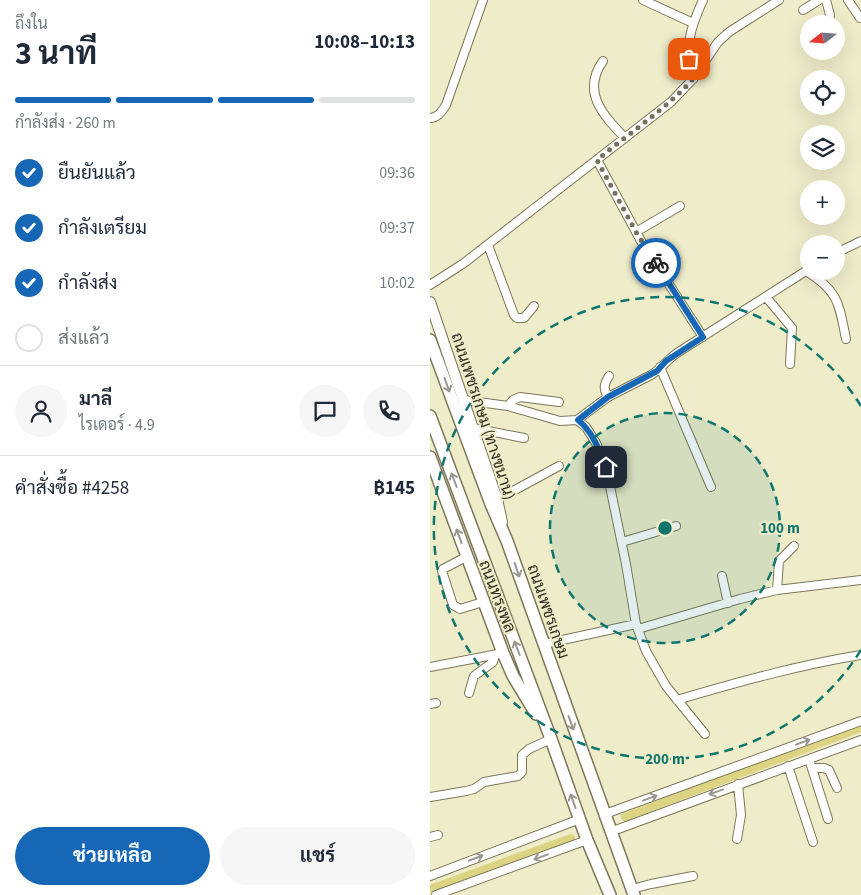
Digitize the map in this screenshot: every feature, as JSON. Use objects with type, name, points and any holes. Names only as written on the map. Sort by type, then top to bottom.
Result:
[{"type":"highway","name":"ถนนเพชรเกษม","points":[[430,340],[491,504],[507,541],[633,892]]},
{"type":"highway","points":[[430,416],[587,840],[610,895]]},
{"type":"highway","name":"ถนนทรงพล","points":[[430,457],[483,602],[499,654],[551,739]]},
{"type":"main road","name":"ถนนเพชรเกษม (ทางขนาน)","points":[[430,302],[497,499],[507,541]]},
{"type":"street","points":[[430,118],[434,118],[441,113],[446,105],[483,0]]},
{"type":"street","points":[[643,0],[693,23]]},
{"type":"street","points":[[693,79],[688,46],[693,23],[703,0]]},
{"type":"street","points":[[430,285],[488,245],[671,102],[693,79],[718,42],[729,32],[779,0]]},
{"type":"street","points":[[803,10],[819,0]]},
{"type":"street","points":[[826,0],[830,15]]},
{"type":"street","points":[[848,0],[860,18]]},
{"type":"street","points":[[603,61],[594,77],[599,108],[605,118],[625,138]]},
{"type":"street","points":[[597,160],[636,232],[703,337]]},
{"type":"street","points":[[636,232],[680,206]]},
{"type":"street","points":[[845,248],[861,240]]},
{"type":"street","points":[[488,245],[514,315],[517,318],[524,318],[534,306]]},
{"type":"street","points":[[464,400],[508,406],[560,421],[578,420],[608,397],[651,375],[666,361],[800,275]]},
{"type":"street","points":[[820,280],[835,295],[846,339]]},
{"type":"street","points":[[766,297],[792,328],[790,364]]},
{"type":"street","points":[[660,367],[711,488]]},
{"type":"street","points":[[608,397],[604,387],[609,376]]},
{"type":"street","points":[[508,406],[513,400],[520,397],[559,402]]},
{"type":"street","points":[[578,420],[586,427],[601,454],[610,484],[637,627],[646,651],[677,700],[704,734]]},
{"type":"street","points":[[473,428],[524,438]]},
{"type":"street","points":[[497,499],[559,466]]},
{"type":"street","points":[[622,542],[676,526]]},
{"type":"street","points":[[776,590],[779,561],[794,546]]},
{"type":"street","points":[[466,557],[442,572],[453,606],[460,609],[483,602]]},
{"type":"street","points":[[722,576],[728,602]]},
{"type":"street","points":[[544,644],[637,627],[776,590],[861,580]]},
{"type":"street","points":[[430,666],[499,654]]},
{"type":"street","points":[[469,692],[474,676],[493,662],[499,654]]},
{"type":"street","points":[[677,700],[722,686],[821,661],[861,655]]},
{"type":"street","points":[[604,814],[861,721]]},
{"type":"street","points":[[430,797],[466,791],[474,789],[484,782],[519,775],[522,772],[522,755],[529,749],[551,739]]},
{"type":"street","points":[[610,832],[861,740]]},
{"type":"street","points":[[809,759],[828,819]]},
{"type":"street","points":[[788,766],[813,842]]},
{"type":"street","points":[[812,768],[829,770],[837,788]]},
{"type":"street","points":[[737,839],[741,815],[738,784]]},
{"type":"street","points":[[430,876],[580,819]]},
{"type":"street","points":[[436,895],[458,891],[587,840]]},
{"type":"street","points":[[633,892],[651,884],[693,876]]},
{"type":"waterway","points":[[625,817],[861,728]]},
{"type":"waterway","points":[[430,889],[571,838]]},
{"type":"way so far","points":[[656,263],[636,232],[597,160],[671,102],[683,90],[693,79],[689,59]]},
{"type":"route","points":[[606,467],[596,443],[586,427],[578,420],[608,397],[651,375],[666,361],[703,337],[656,263]]}]
